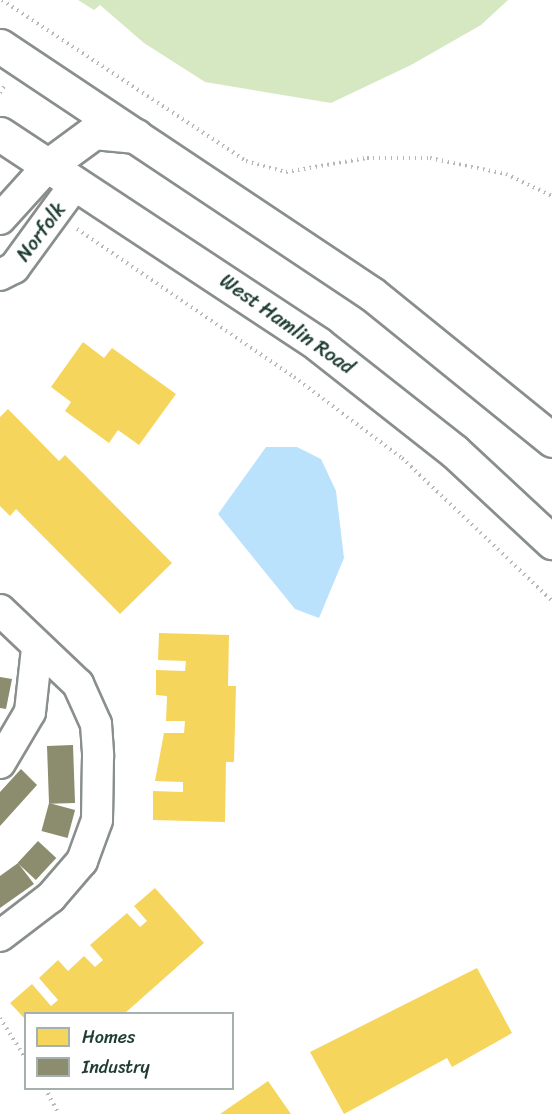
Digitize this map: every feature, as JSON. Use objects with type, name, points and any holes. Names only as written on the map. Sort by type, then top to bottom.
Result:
[{"type":"main road","points":[[0,46],[381,300],[552,440]]},
{"type":"main road","points":[[49,165],[94,132],[138,136]]},
{"type":"main road","name":"West Hamlin Road","points":[[0,134],[365,379],[454,451],[552,542]]},
{"type":"street","name":"Norfolk","points":[[0,219],[49,165]]},
{"type":"street","name":"Norfolk","points":[[0,275],[14,268],[76,183]]},
{"type":"street","points":[[0,610],[38,649],[78,684],[90,704],[98,756],[97,820],[68,880],[0,936]]},
{"type":"street","points":[[0,763],[30,712],[38,649]]},
{"type":"path","points":[[2,0],[246,161],[286,172],[367,158],[430,158],[506,174],[552,196]]},
{"type":"path","points":[[53,215],[294,377],[402,458],[552,602]]},
{"type":"path","points":[[0,1018],[24,1056]]},
{"type":"path","points":[[46,1090],[59,1114]]},
{"type":"green space","points":[[78,0],[508,0],[481,25],[411,65],[331,103],[205,82],[144,43],[100,5],[94,10]]},
{"type":"water","points":[[266,447],[297,447],[321,459],[336,491],[344,558],[319,618],[295,609],[218,514]]},
{"type":"building: Homes","points":[[83,342],[104,358],[112,348],[176,394],[139,445],[118,430],[109,443],[65,411],[71,402],[51,387]]},
{"type":"building: Homes","points":[[8,409],[59,461],[65,455],[172,563],[120,614],[16,509],[10,516],[0,506],[0,417]]},
{"type":"building: Homes","points":[[159,633],[229,635],[228,686],[236,686],[234,762],[226,762],[225,822],[153,820],[153,791],[183,792],[183,782],[155,781],[164,733],[184,733],[185,721],[166,721],[167,696],[156,695],[156,670],[185,671],[186,661],[158,660]]},
{"type":"building: Homes","points":[[155,888],[204,943],[126,1012],[24,1012],[24,1018],[10,1003],[32,984],[51,1006],[58,1000],[39,978],[58,960],[68,971],[84,956],[95,967],[103,960],[90,945],[127,913],[140,927],[147,921],[134,906]]},
{"type":"building: Homes","points":[[477,968],[512,1033],[452,1067],[447,1058],[344,1114],[310,1052]]},
{"type":"building: Homes","points":[[268,1081],[291,1114],[220,1114]]},
{"type":"building: Industry","points":[[0,677],[12,679],[6,709],[0,708]]},
{"type":"building: Industry","points":[[73,745],[75,803],[49,804],[47,746]]},
{"type":"building: Industry","points":[[21,769],[37,785],[0,826],[0,792]]},
{"type":"building: Industry","points":[[49,803],[75,810],[68,838],[41,831]]},
{"type":"building: Industry","points":[[38,841],[56,858],[36,880],[18,863]]},
{"type":"building: Industry","points":[[18,863],[34,884],[0,908],[0,876]]}]
